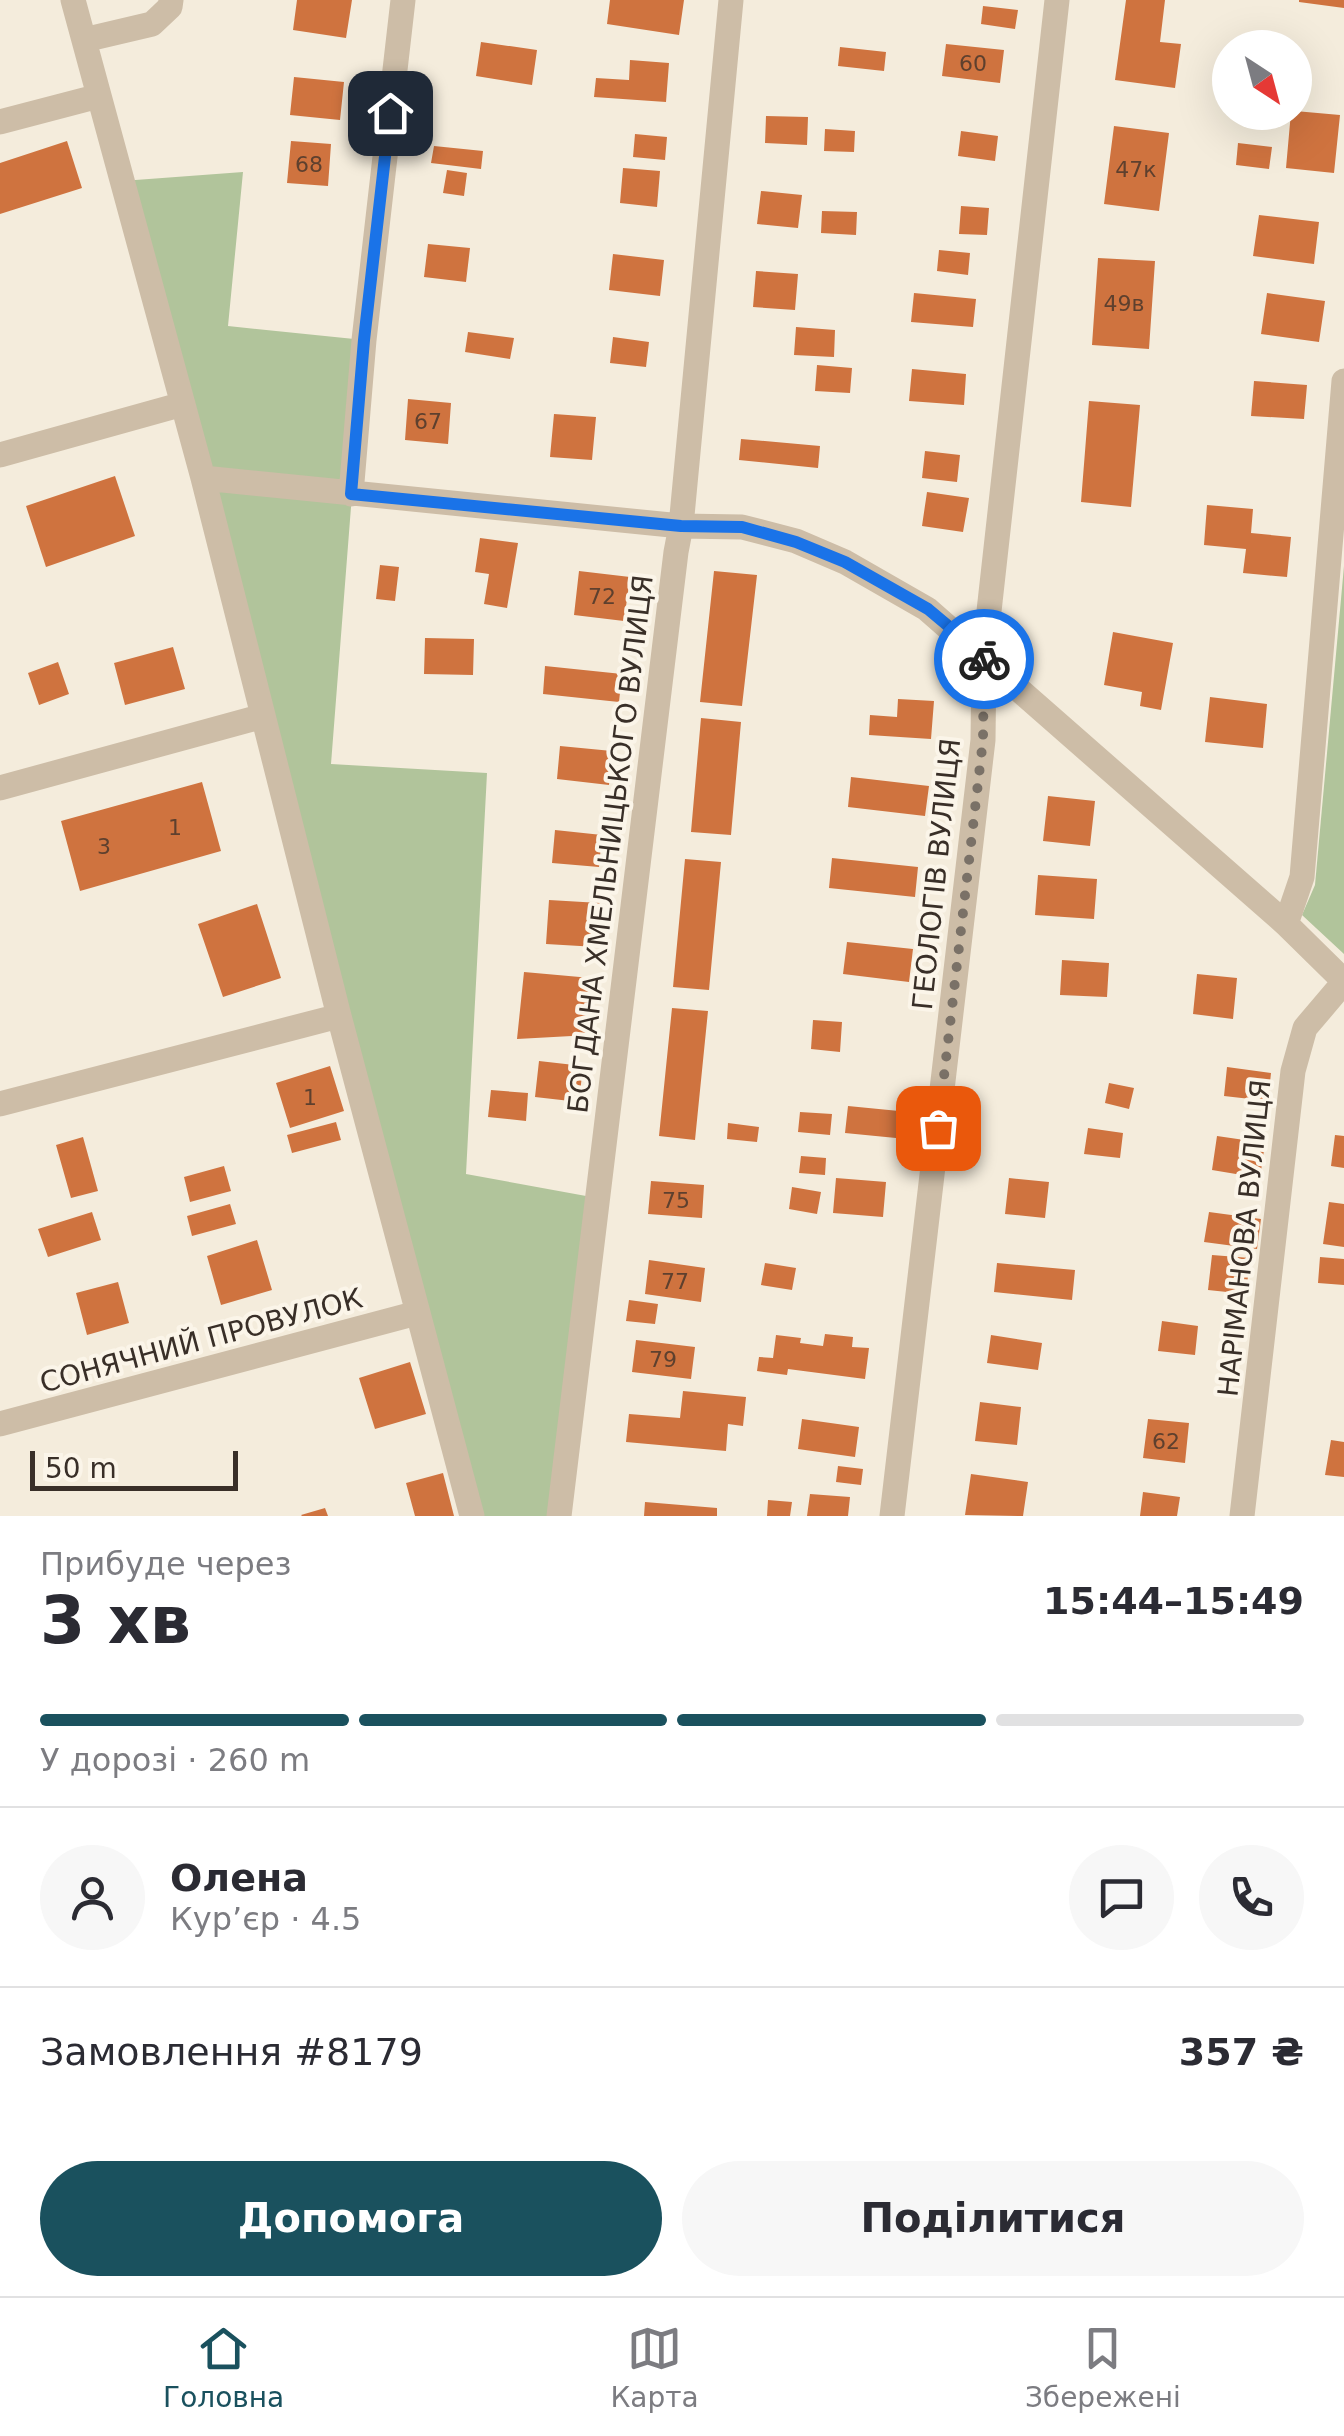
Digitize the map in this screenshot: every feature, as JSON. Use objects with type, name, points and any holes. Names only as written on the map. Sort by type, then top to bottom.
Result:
[{"type":"street","points":[[74,0],[203,478],[472,1516]]},
{"type":"street","points":[[84,40],[152,24],[170,7],[170,0]]},
{"type":"street","points":[[351,494],[364,340],[403,0]]},
{"type":"street","name":"БОГДАНА ХМЕЛЬНИЦЬКОГО ВУЛИЦЯ","points":[[558,1516],[681,526],[731,0]]},
{"type":"street","name":"ГЕОЛОГІВ ВУЛИЦЯ","points":[[892,1516],[983,740],[984,656],[1058,0]]},
{"type":"street","points":[[0,122],[99,96]]},
{"type":"street","points":[[1286,924],[1302,876],[1344,381]]},
{"type":"street","points":[[0,455],[183,404]]},
{"type":"street","points":[[203,478],[681,526],[742,527],[796,542],[845,562],[928,609],[984,656],[1286,924],[1344,981]]},
{"type":"street","points":[[0,788],[263,716]]},
{"type":"street","name":"НАРІМАНОВА ВУЛИЦЯ","points":[[1242,1516],[1293,1070],[1305,1028],[1344,981]]},
{"type":"street","points":[[0,1104],[340,1016]]},
{"type":"street","name":"СОНЯЧНИЙ ПРОВУЛОК","points":[[0,1424],[417,1313]]},
{"type":"green space","points":[[243,172],[228,326],[364,340],[331,764],[487,773],[466,1174],[597,1198],[559,1516],[472,1516],[122,181]]},
{"type":"green space","points":[[1344,566],[1344,954],[1302,915],[1315,885]]},
{"type":"building","points":[[297,0],[352,0],[346,38],[293,30]]},
{"type":"building","points":[[610,0],[684,0],[679,35],[607,24]]},
{"type":"building","points":[[1126,0],[1165,0],[1160,42],[1181,44],[1175,88],[1115,80]]},
{"type":"building","points":[[1344,0],[1344,8],[1299,2]]},
{"type":"building","points":[[983,6],[1018,10],[1015,29],[981,24]]},
{"type":"building","points":[[481,42],[537,50],[532,85],[476,76]]},
{"type":"building","points":[[946,44],[1004,50],[1000,83],[942,76]]},
{"type":"building","points":[[840,47],[886,52],[884,71],[838,66]]},
{"type":"building","points":[[630,60],[669,63],[666,102],[594,97],[596,78],[629,80]]},
{"type":"building","points":[[294,77],[344,82],[340,120],[290,115]]},
{"type":"building","points":[[1312,113],[1340,115],[1334,173],[1286,168],[1289,130],[1312,130]]},
{"type":"building","points":[[766,116],[808,117],[807,145],[765,143]]},
{"type":"building","points":[[1114,126],[1169,133],[1159,211],[1104,204]]},
{"type":"building","points":[[825,129],[855,131],[854,152],[824,151]]},
{"type":"building","points":[[961,131],[998,136],[995,161],[958,156]]},
{"type":"building","points":[[635,134],[667,137],[665,160],[633,157]]},
{"type":"building","points":[[67,141],[82,188],[0,214],[0,163]]},
{"type":"building","points":[[291,141],[331,144],[328,186],[287,183]]},
{"type":"building","points":[[1238,143],[1272,147],[1269,169],[1236,165]]},
{"type":"building","points":[[434,146],[483,151],[481,169],[431,163]]},
{"type":"building","points":[[623,168],[660,171],[657,207],[620,203]]},
{"type":"building","points":[[447,170],[467,173],[464,196],[443,193]]},
{"type":"building","points":[[761,191],[802,195],[798,228],[757,224]]},
{"type":"building","points":[[961,206],[989,208],[987,235],[959,234]]},
{"type":"building","points":[[822,211],[857,212],[856,235],[821,233]]},
{"type":"building","points":[[1259,215],[1319,222],[1314,264],[1253,256]]},
{"type":"building","points":[[428,244],[470,248],[466,282],[424,277]]},
{"type":"building","points":[[939,250],[970,253],[968,275],[937,271]]},
{"type":"building","points":[[613,254],[664,260],[660,296],[609,290]]},
{"type":"building","points":[[1098,258],[1155,261],[1149,349],[1092,345]]},
{"type":"building","points":[[756,271],[798,274],[795,310],[753,307]]},
{"type":"building","points":[[914,293],[976,299],[973,327],[911,322]]},
{"type":"building","points":[[1267,293],[1325,301],[1319,342],[1261,334]]},
{"type":"building","points":[[796,327],[835,330],[834,357],[794,355]]},
{"type":"building","points":[[468,332],[514,338],[510,359],[465,352]]},
{"type":"building","points":[[613,337],[649,342],[646,367],[610,363]]},
{"type":"building","points":[[817,365],[852,368],[850,393],[815,391]]},
{"type":"building","points":[[912,369],[966,374],[964,405],[909,401]]},
{"type":"building","points":[[1254,381],[1307,385],[1304,419],[1251,416]]},
{"type":"building","points":[[408,399],[451,403],[448,444],[405,440]]},
{"type":"building","points":[[1089,401],[1140,405],[1131,507],[1081,502]]},
{"type":"building","points":[[554,414],[596,417],[592,460],[550,457]]},
{"type":"building","points":[[741,439],[820,446],[818,468],[739,460]]},
{"type":"building","points":[[925,451],[960,455],[957,482],[922,478]]},
{"type":"building","points":[[115,476],[135,536],[46,567],[26,506]]},
{"type":"building","points":[[927,492],[969,498],[963,532],[922,526]]},
{"type":"building","points":[[1207,505],[1253,509],[1251,533],[1291,537],[1287,577],[1243,573],[1246,549],[1204,545]]},
{"type":"building","points":[[480,538],[518,543],[507,608],[484,604],[489,574],[475,572]]},
{"type":"building","points":[[380,565],[399,567],[395,601],[376,599]]},
{"type":"building","points":[[579,571],[630,577],[624,621],[574,615]]},
{"type":"building","points":[[714,571],[757,575],[742,706],[700,702]]},
{"type":"building","points":[[1113,632],[1173,643],[1161,710],[1140,706],[1142,692],[1104,685]]},
{"type":"building","points":[[425,638],[474,639],[473,675],[424,674]]},
{"type":"building","points":[[173,647],[185,689],[125,705],[114,663]]},
{"type":"building","points":[[58,662],[69,694],[39,705],[28,673]]},
{"type":"building","points":[[545,666],[622,674],[619,702],[543,694]]},
{"type":"building","points":[[1210,697],[1267,704],[1263,748],[1205,742]]},
{"type":"building","points":[[898,699],[934,701],[931,739],[869,735],[870,715],[897,717]]},
{"type":"building","points":[[701,718],[741,722],[731,835],[691,832]]},
{"type":"building","points":[[560,746],[612,751],[609,785],[557,779]]},
{"type":"building","points":[[851,777],[929,786],[925,816],[848,807]]},
{"type":"building","points":[[202,782],[221,851],[80,891],[61,821]]},
{"type":"building","points":[[1048,796],[1095,801],[1090,846],[1043,841]]},
{"type":"building","points":[[555,830],[602,835],[599,867],[552,863]]},
{"type":"building","points":[[832,858],[918,867],[915,897],[829,888]]},
{"type":"building","points":[[685,859],[721,862],[709,990],[673,987]]},
{"type":"building","points":[[1038,875],[1097,879],[1094,919],[1035,915]]},
{"type":"building","points":[[549,900],[600,903],[597,947],[546,944]]},
{"type":"building","points":[[257,904],[281,978],[223,997],[198,924]]},
{"type":"building","points":[[847,942],[913,949],[909,982],[843,974]]},
{"type":"building","points":[[1062,960],[1109,963],[1107,997],[1060,995]]},
{"type":"building","points":[[524,972],[591,978],[590,1035],[517,1039]]},
{"type":"building","points":[[1197,974],[1237,978],[1233,1019],[1193,1014]]},
{"type":"building","points":[[672,1008],[708,1011],[695,1140],[659,1136]]},
{"type":"building","points":[[813,1020],[842,1022],[840,1052],[811,1049]]},
{"type":"building","points":[[539,1061],[583,1066],[579,1102],[535,1097]]},
{"type":"building","points":[[330,1066],[344,1111],[290,1128],[276,1083]]},
{"type":"building","points":[[1227,1067],[1271,1073],[1268,1101],[1224,1096]]},
{"type":"building","points":[[1109,1083],[1134,1088],[1129,1109],[1105,1103]]},
{"type":"building","points":[[491,1090],[528,1093],[526,1121],[488,1117]]},
{"type":"building","points":[[848,1106],[899,1111],[896,1138],[845,1133]]},
{"type":"building","points":[[800,1112],[832,1114],[830,1135],[798,1132]]},
{"type":"building","points":[[336,1122],[341,1140],[292,1153],[287,1135]]},
{"type":"building","points":[[728,1123],[759,1127],[757,1142],[727,1139]]},
{"type":"building","points":[[1088,1128],[1123,1133],[1120,1158],[1084,1154]]},
{"type":"building","points":[[1335,1135],[1344,1136],[1344,1168],[1331,1166]]},
{"type":"building","points":[[1217,1136],[1265,1143],[1260,1178],[1212,1170]]},
{"type":"building","points":[[83,1137],[98,1191],[71,1198],[56,1145]]},
{"type":"building","points":[[801,1156],[826,1158],[825,1175],[799,1173]]},
{"type":"building","points":[[224,1166],[231,1191],[190,1202],[184,1177]]},
{"type":"building","points":[[836,1178],[886,1182],[883,1217],[833,1213]]},
{"type":"building","points":[[1009,1178],[1049,1182],[1045,1218],[1005,1214]]},
{"type":"building","points":[[651,1181],[704,1185],[702,1218],[648,1214]]},
{"type":"building","points":[[792,1187],[821,1192],[817,1214],[789,1209]]},
{"type":"building","points":[[1329,1202],[1344,1204],[1344,1247],[1323,1244]]},
{"type":"building","points":[[230,1204],[236,1224],[192,1236],[187,1216]]},
{"type":"building","points":[[92,1212],[101,1240],[48,1257],[38,1229]]},
{"type":"building","points":[[1209,1212],[1261,1219],[1257,1249],[1204,1242]]},
{"type":"building","points":[[257,1240],[272,1290],[221,1305],[207,1256]]},
{"type":"building","points":[[1212,1255],[1250,1258],[1246,1294],[1208,1290]]},
{"type":"building","points":[[1320,1257],[1344,1259],[1344,1285],[1318,1283]]},
{"type":"building","points":[[649,1260],[705,1268],[701,1302],[645,1294]]},
{"type":"building","points":[[765,1263],[796,1268],[792,1290],[761,1285]]},
{"type":"building","points":[[997,1263],[1075,1270],[1072,1300],[994,1292]]},
{"type":"building","points":[[118,1282],[129,1323],[87,1335],[76,1293]]},
{"type":"building","points":[[629,1300],[658,1304],[655,1324],[626,1321]]},
{"type":"building","points":[[1162,1321],[1198,1326],[1195,1355],[1158,1351]]},
{"type":"building","points":[[825,1334],[853,1337],[852,1347],[869,1348],[865,1379],[788,1369],[787,1375],[757,1371],[759,1357],[773,1358],[776,1335],[823,1346]]},
{"type":"building","points":[[991,1335],[1042,1343],[1038,1370],[987,1363]]},
{"type":"building","points":[[636,1340],[695,1347],[691,1379],[632,1372]]},
{"type":"building","points":[[410,1362],[426,1414],[375,1429],[359,1378]]},
{"type":"building","points":[[683,1391],[746,1397],[743,1426],[728,1424],[726,1451],[626,1442],[629,1414],[680,1418]]},
{"type":"building","points":[[980,1402],[1021,1407],[1017,1445],[975,1441]]},
{"type":"building","points":[[802,1419],[859,1427],[855,1457],[798,1449]]},
{"type":"building","points":[[1148,1419],[1189,1423],[1185,1463],[1143,1458]]},
{"type":"building","points":[[1331,1440],[1344,1442],[1344,1477],[1325,1475]]},
{"type":"building","points":[[838,1466],[863,1469],[861,1485],[836,1482]]},
{"type":"building","points":[[443,1473],[454,1516],[415,1516],[406,1483]]},
{"type":"building","points":[[971,1474],[1028,1482],[1023,1516],[965,1515]]},
{"type":"building","points":[[1143,1492],[1180,1497],[1177,1516],[1140,1516]]},
{"type":"building","points":[[810,1494],[850,1497],[848,1516],[807,1516]]},
{"type":"building","points":[[768,1500],[792,1502],[790,1516],[767,1516]]},
{"type":"building","points":[[645,1502],[717,1508],[717,1516],[644,1516]]},
{"type":"building","points":[[325,1508],[328,1516],[301,1515]]},
{"type":"way so far","points":[[938,1128],[983,740],[984,659]]},
{"type":"route","points":[[390,113],[351,494],[681,526],[742,527],[796,542],[845,562],[928,609],[984,659]]}]
